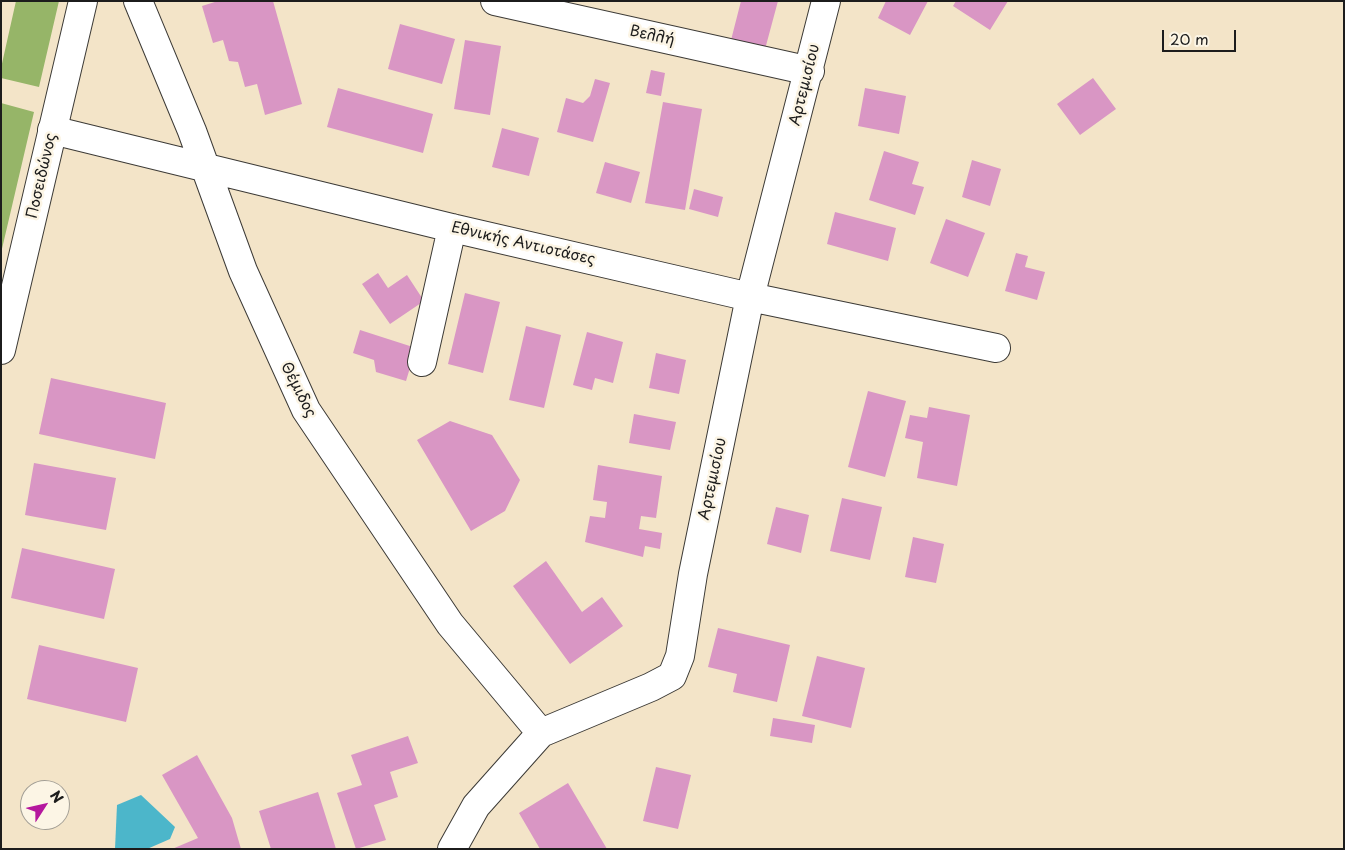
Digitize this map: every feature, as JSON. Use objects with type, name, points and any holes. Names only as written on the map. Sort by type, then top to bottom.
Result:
[{"type":"main road","name":"Ποσειδώνος","points":[[1,350],[82,1]]},
{"type":"main road","name":"Θέμιδος","points":[[138,1],[192,131],[243,271],[306,410],[450,624],[541,733]]},
{"type":"main road","name":"Βελλή","points":[[495,1],[810,71]]},
{"type":"main road","name":"Αρτεμισίου","points":[[452,849],[476,806],[541,733],[651,687],[672,676],[680,656],[693,574],[750,297],[810,71],[826,1]]},
{"type":"main road","name":"Εθνικής Αντιοτάσες","points":[[52,130],[452,228],[750,297],[996,348]]},
{"type":"main road","points":[[422,362],[452,228]]},
{"type":"green space","points":[[16,1],[59,1],[39,87],[1,78],[1,68]]},
{"type":"green space","points":[[1,103],[34,112],[1,253]]},
{"type":"water","points":[[141,795],[175,827],[170,839],[147,849],[115,849],[117,805]]},
{"type":"building","points":[[218,1],[273,1],[302,104],[265,115],[257,84],[245,87],[238,62],[229,61],[223,40],[213,43],[202,6]]},
{"type":"building","points":[[741,1],[778,1],[764,53],[730,44]]},
{"type":"building","points":[[886,1],[928,1],[910,35],[878,18]]},
{"type":"building","points":[[956,1],[1008,1],[990,30],[953,6]]},
{"type":"building","points":[[400,24],[455,39],[442,84],[388,69]]},
{"type":"building","points":[[465,40],[501,46],[490,115],[454,109]]},
{"type":"building","points":[[651,70],[665,73],[661,96],[646,93]]},
{"type":"building","points":[[1093,78],[1116,109],[1080,135],[1057,104]]},
{"type":"building","points":[[595,79],[610,83],[593,142],[557,132],[566,98],[583,103],[590,96]]},
{"type":"building","points":[[338,88],[433,114],[423,153],[327,127]]},
{"type":"building","points":[[865,88],[906,96],[899,134],[858,126]]},
{"type":"building","points":[[663,102],[702,109],[685,210],[645,203]]},
{"type":"building","points":[[502,128],[539,138],[529,176],[492,167]]},
{"type":"building","points":[[884,151],[919,162],[912,184],[924,187],[915,215],[869,200]]},
{"type":"building","points":[[972,160],[1001,169],[990,206],[962,197]]},
{"type":"building","points":[[605,162],[640,172],[631,203],[596,193]]},
{"type":"building","points":[[694,189],[723,197],[718,217],[689,209]]},
{"type":"building","points":[[835,212],[896,228],[888,261],[827,244]]},
{"type":"building","points":[[946,219],[985,233],[968,277],[930,263]]},
{"type":"building","points":[[1016,253],[1028,256],[1025,267],[1045,272],[1037,300],[1005,291]]},
{"type":"building","points":[[378,273],[388,288],[407,275],[424,301],[390,324],[362,284]]},
{"type":"building","points":[[465,293],[500,302],[483,373],[448,364]]},
{"type":"building","points":[[526,326],[561,335],[544,408],[509,400]]},
{"type":"building","points":[[360,330],[416,348],[406,381],[376,372],[374,360],[353,353]]},
{"type":"building","points":[[587,332],[623,342],[613,383],[595,378],[592,390],[573,385]]},
{"type":"building","points":[[656,353],[686,360],[679,394],[649,388]]},
{"type":"building","points":[[51,378],[166,403],[155,459],[39,434]]},
{"type":"building","points":[[868,391],[906,401],[885,477],[848,467]]},
{"type":"building","points":[[929,407],[970,415],[957,486],[917,478],[923,442],[905,438],[910,415],[927,418]]},
{"type":"building","points":[[634,414],[676,422],[670,450],[629,443]]},
{"type":"building","points":[[450,421],[492,435],[520,480],[505,511],[471,531],[417,440]]},
{"type":"building","points":[[34,463],[116,478],[106,530],[25,515]]},
{"type":"building","points":[[598,465],[662,476],[656,518],[641,516],[639,529],[662,533],[660,549],[645,546],[643,557],[585,542],[590,516],[605,518],[607,502],[593,500]]},
{"type":"building","points":[[842,498],[882,507],[870,560],[830,551]]},
{"type":"building","points":[[776,507],[809,515],[801,553],[767,544]]},
{"type":"building","points":[[913,537],[944,544],[936,583],[905,577]]},
{"type":"building","points":[[22,548],[115,569],[104,619],[11,598]]},
{"type":"building","points":[[546,561],[582,612],[602,597],[623,626],[570,664],[513,586]]},
{"type":"building","points":[[718,628],[790,645],[777,702],[733,692],[737,674],[708,667]]},
{"type":"building","points":[[39,645],[138,668],[126,722],[27,699]]},
{"type":"building","points":[[817,656],[865,668],[851,728],[802,716]]},
{"type":"building","points":[[773,718],[815,725],[812,743],[770,736]]},
{"type":"building","points":[[408,736],[418,763],[390,772],[398,797],[374,805],[386,840],[356,849],[337,793],[362,785],[351,755]]},
{"type":"building","points":[[197,755],[232,818],[241,849],[172,849],[198,838],[162,775]]},
{"type":"building","points":[[656,767],[691,775],[678,829],[643,821]]},
{"type":"building","points":[[568,783],[607,849],[540,849],[519,813]]},
{"type":"building","points":[[318,792],[336,849],[271,849],[259,811]]}]
